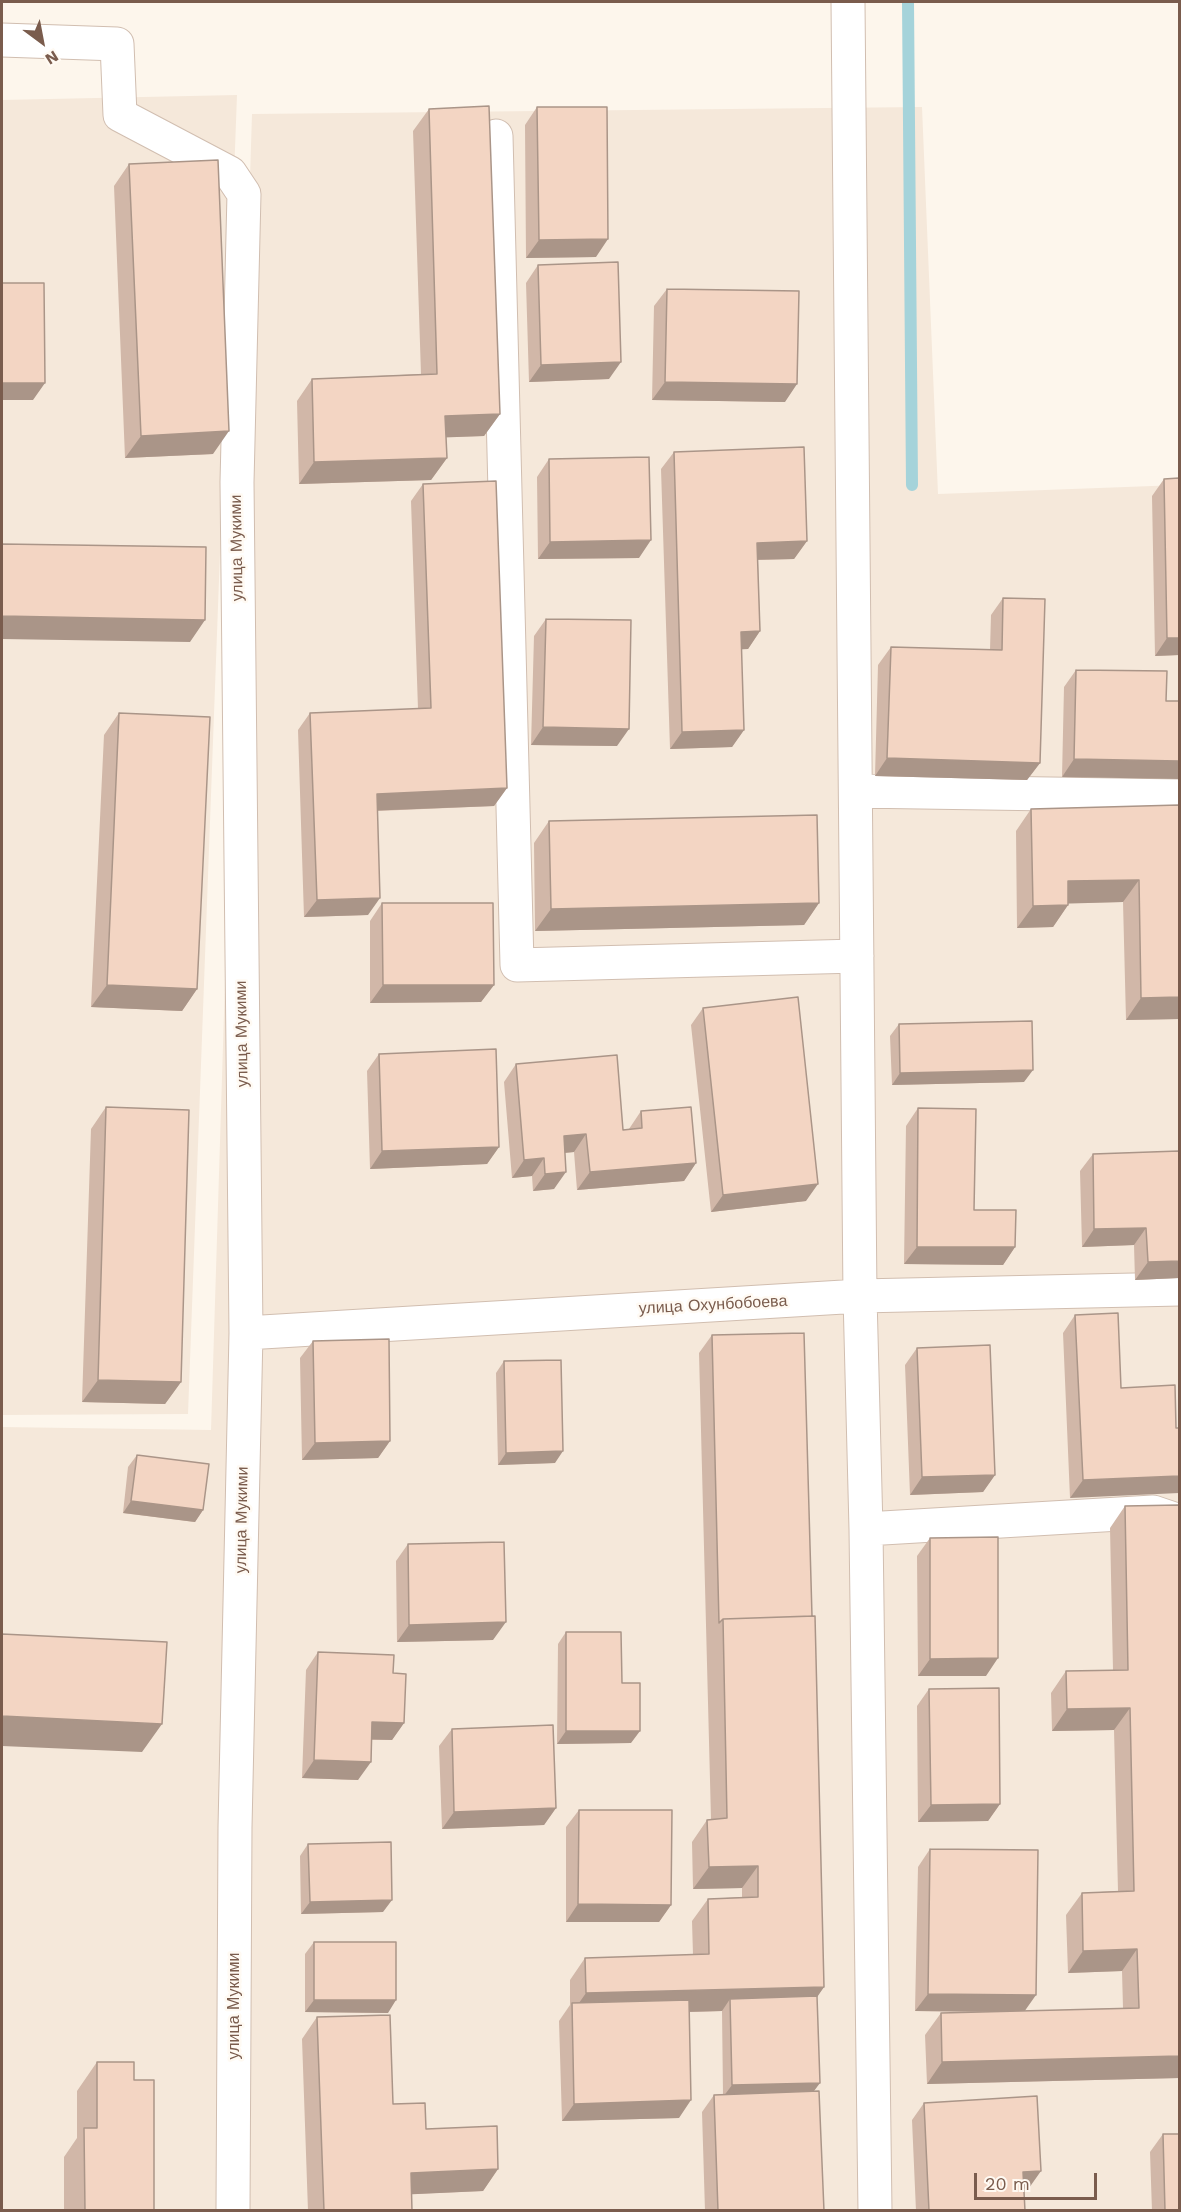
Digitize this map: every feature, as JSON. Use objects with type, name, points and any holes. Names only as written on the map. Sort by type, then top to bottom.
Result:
[{"type":"street","points":[[848,2],[860,1296],[866,1529],[875,2211]]},
{"type":"street","name":"улица Мукими","points":[[2,40],[117,44],[120,115],[230,173],[244,194],[237,482],[246,1333],[236,1815],[233,2211]]},
{"type":"street","points":[[496,136],[517,965],[857,956]]},
{"type":"street","points":[[856,791],[1179,796]]},
{"type":"street","name":"улица Охунбобоева","points":[[246,1333],[860,1296],[1179,1289]]},
{"type":"street","points":[[866,1529],[1153,1512],[1179,1521]]},
{"type":"shaded area","points":[[237,95],[188,1414],[2,1415],[2,100]]},
{"type":"shaded area","points":[[922,107],[938,494],[1179,485],[1179,2210],[2,2210],[2,1427],[211,1430],[252,114]]},
{"type":"building","points":[[489,106],[500,414],[445,416],[447,458],[314,462],[312,379],[437,374],[429,109]]},
{"type":"building","points":[[537,107],[607,107],[608,239],[539,240]]},
{"type":"building","points":[[218,160],[229,431],[141,436],[129,164]]},
{"type":"building","points":[[618,262],[621,362],[541,365],[538,265]]},
{"type":"building","points":[[2,283],[44,283],[45,383],[2,383]]},
{"type":"building","points":[[667,289],[799,291],[797,384],[665,382]]},
{"type":"building","points":[[804,447],[807,541],[757,543],[760,631],[741,632],[744,730],[682,732],[674,452]]},
{"type":"building","points":[[649,457],[651,540],[550,542],[549,459]]},
{"type":"building","points":[[1179,478],[1179,638],[1167,638],[1164,479]]},
{"type":"building","points":[[496,481],[507,788],[377,794],[380,898],[317,900],[310,713],[431,708],[423,484]]},
{"type":"building","points":[[2,544],[206,547],[205,620],[2,616]]},
{"type":"building","points":[[1003,598],[1045,599],[1040,763],[887,758],[891,647],[1002,650]]},
{"type":"building","points":[[546,619],[631,620],[629,729],[543,727]]},
{"type":"building","points":[[1076,670],[1167,671],[1166,701],[1179,701],[1179,761],[1074,759]]},
{"type":"building","points":[[119,713],[210,717],[197,989],[107,985]]},
{"type":"building","points":[[1179,805],[1179,997],[1141,998],[1139,880],[1068,881],[1068,905],[1033,906],[1031,809]]},
{"type":"building","points":[[817,815],[819,903],[551,909],[549,821]]},
{"type":"building","points":[[382,903],[493,903],[494,985],[383,985]]},
{"type":"building","points":[[798,997],[818,1184],[723,1195],[703,1008]]},
{"type":"building","points":[[1032,1021],[1033,1070],[900,1073],[899,1024]]},
{"type":"building","points":[[496,1049],[499,1147],[382,1151],[379,1054]]},
{"type":"building","points":[[617,1055],[623,1130],[642,1128],[641,1111],[691,1107],[696,1163],[590,1172],[586,1134],[564,1136],[566,1172],[545,1174],[544,1158],[524,1160],[516,1064]]},
{"type":"building","points":[[106,1107],[189,1110],[181,1382],[98,1380]]},
{"type":"building","points":[[918,1108],[976,1109],[974,1210],[1016,1210],[1015,1247],[917,1247]]},
{"type":"building","points":[[1179,1151],[1179,1261],[1148,1262],[1146,1228],[1094,1229],[1093,1154]]},
{"type":"building","points":[[1118,1313],[1121,1388],[1175,1385],[1176,1428],[1179,1428],[1179,1476],[1083,1480],[1075,1315]]},
{"type":"building","points":[[804,1333],[812,1616],[723,1619],[719,1623],[712,1335]]},
{"type":"building","points":[[389,1339],[390,1441],[315,1443],[313,1341]]},
{"type":"building","points":[[990,1345],[995,1475],[922,1477],[917,1348]]},
{"type":"building","points":[[561,1360],[563,1451],[506,1453],[504,1361]]},
{"type":"building","points":[[137,1455],[209,1464],[203,1510],[131,1501]]},
{"type":"building","points":[[1179,1505],[1179,2056],[942,2062],[941,2013],[1139,2008],[1137,1949],[1083,1951],[1082,1893],[1134,1891],[1130,1708],[1067,1709],[1066,1671],[1128,1670],[1125,1506]]},
{"type":"building","points":[[998,1537],[998,1658],[930,1659],[930,1538]]},
{"type":"building","points":[[504,1542],[506,1622],[409,1625],[408,1544]]},
{"type":"building","points":[[815,1616],[824,1987],[586,1993],[585,1958],[709,1954],[708,1899],[758,1897],[758,1866],[709,1867],[707,1820],[727,1818],[723,1619]]},
{"type":"building","points":[[566,1632],[621,1632],[622,1683],[640,1683],[640,1731],[566,1731]]},
{"type":"building","points":[[2,1634],[167,1642],[162,1724],[2,1716]]},
{"type":"building","points":[[318,1652],[394,1655],[393,1673],[406,1674],[404,1723],[372,1722],[371,1762],[314,1760]]},
{"type":"building","points":[[999,1688],[1000,1804],[931,1805],[929,1689]]},
{"type":"building","points":[[553,1725],[556,1808],[454,1812],[452,1729]]},
{"type":"building","points":[[579,1810],[672,1810],[671,1905],[578,1904]]},
{"type":"building","points":[[391,1842],[392,1900],[310,1902],[308,1844]]},
{"type":"building","points":[[930,1849],[1038,1850],[1036,1995],[928,1994]]},
{"type":"building","points":[[314,1942],[396,1942],[396,2000],[314,2000]]},
{"type":"building","points":[[817,1996],[820,2083],[732,2085],[730,1999]]},
{"type":"building","points":[[689,2000],[691,2100],[574,2104],[572,2003]]},
{"type":"building","points":[[390,2015],[393,2104],[425,2103],[426,2129],[497,2126],[498,2169],[411,2173],[412,2211],[324,2211],[317,2017]]},
{"type":"building","points":[[97,2062],[134,2062],[134,2080],[154,2080],[154,2211],[85,2211],[84,2128],[97,2128]]},
{"type":"building","points":[[819,2091],[824,2211],[718,2211],[714,2095]]},
{"type":"building","points":[[1037,2096],[1041,2171],[1023,2172],[1025,2211],[929,2211],[924,2103]]},
{"type":"building","points":[[1163,2134],[1179,2134],[1179,2211],[1165,2211]]},
{"type":"waterway","points":[[908,2],[912,485]]}]
